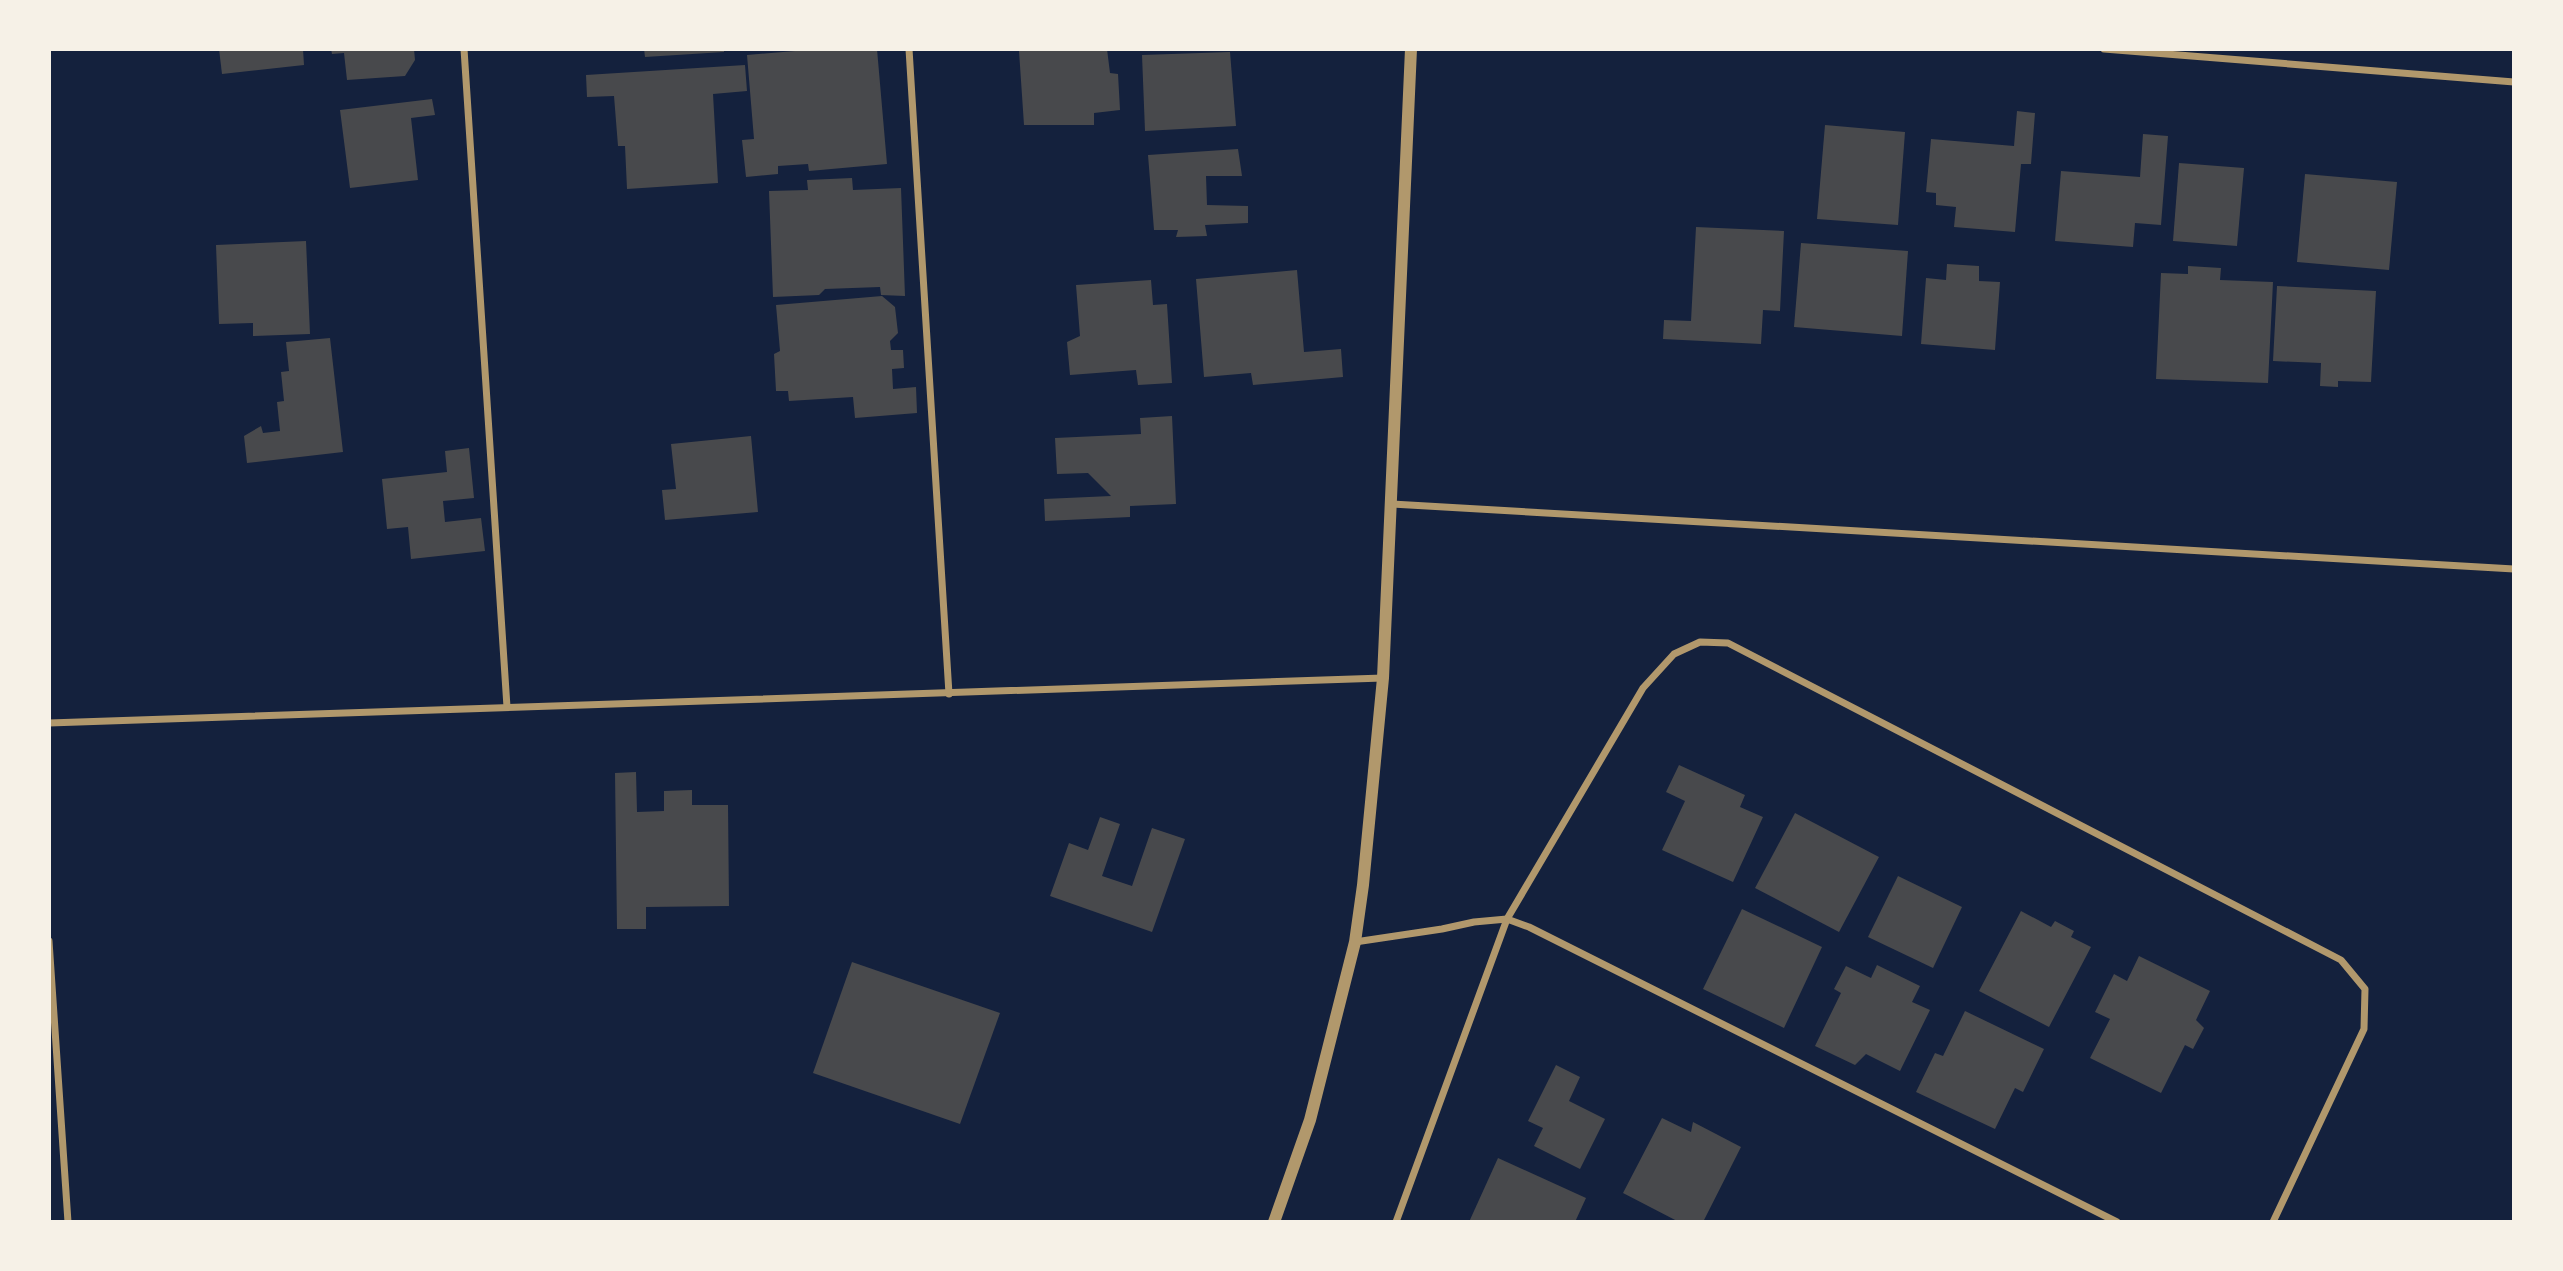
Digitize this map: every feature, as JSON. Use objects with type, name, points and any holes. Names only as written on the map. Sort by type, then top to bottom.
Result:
[{"type":"street","points":[[464,49],[507,707]]},
{"type":"street","points":[[909,49],[949,694]]},
{"type":"street","points":[[1274,1222],[1310,1120],[1355,942],[1363,885],[1383,678],[1411,49]]},
{"type":"street","points":[[2104,49],[2514,82]]},
{"type":"street","points":[[1392,503],[2514,569]]},
{"type":"street","points":[[1396,1222],[1507,919],[1643,688],[1674,654],[1700,642],[1728,643],[2341,960],[2365,989],[2364,1029],[2273,1222]]},
{"type":"street","points":[[49,723],[1383,678]]},
{"type":"street","points":[[1355,942],[1507,919],[1542,934],[2117,1222]]},
{"type":"street","points":[[49,942],[68,1222]]},
{"type":"building","points":[[219,49],[303,49],[304,65],[222,74]]},
{"type":"building","points":[[331,49],[414,49],[415,60],[405,76],[347,80],[344,53],[332,54]]},
{"type":"building","points":[[644,49],[724,49],[724,52],[645,57]]},
{"type":"building","points":[[819,49],[877,49],[887,164],[809,171],[808,164],[778,166],[778,174],[746,177],[742,140],[754,139],[747,55]]},
{"type":"building","points":[[1107,49],[1110,73],[1118,74],[1120,110],[1094,113],[1094,125],[1024,125],[1019,51]]},
{"type":"building","points":[[1230,52],[1236,126],[1145,131],[1142,55]]},
{"type":"building","points":[[745,65],[747,91],[713,94],[718,183],[627,189],[625,146],[618,146],[614,96],[587,97],[586,75]]},
{"type":"building","points":[[432,99],[435,115],[411,118],[418,180],[350,188],[340,110]]},
{"type":"building","points":[[2017,111],[2035,113],[2031,164],[2021,164],[2015,232],[1954,227],[1956,207],[1936,205],[1936,193],[1926,192],[1931,139],[2014,146]]},
{"type":"building","points":[[1825,125],[1905,132],[1898,225],[1817,219]]},
{"type":"building","points":[[2143,134],[2168,136],[2161,225],[2135,223],[2133,247],[2055,241],[2061,171],[2140,177]]},
{"type":"building","points":[[1238,149],[1242,176],[1206,176],[1207,205],[1248,206],[1248,223],[1205,225],[1207,236],[1176,237],[1178,230],[1154,230],[1148,155]]},
{"type":"building","points":[[2179,163],[2244,168],[2237,246],[2173,241]]},
{"type":"building","points":[[2305,174],[2397,182],[2389,270],[2297,262]]},
{"type":"building","points":[[852,178],[853,190],[901,188],[905,296],[881,295],[880,287],[825,289],[819,295],[773,297],[769,191],[808,190],[807,180]]},
{"type":"building","points":[[1696,227],[1784,231],[1780,311],[1763,310],[1761,344],[1663,339],[1664,320],[1691,321]]},
{"type":"building","points":[[306,241],[310,334],[253,336],[253,323],[219,324],[216,245]]},
{"type":"building","points":[[1801,243],[1908,251],[1902,336],[1794,327]]},
{"type":"building","points":[[1947,264],[1979,266],[1979,281],[2000,282],[1995,350],[1921,344],[1926,278],[1946,280]]},
{"type":"building","points":[[2188,266],[2221,268],[2220,280],[2273,282],[2268,383],[2156,379],[2161,273],[2188,274]]},
{"type":"building","points":[[1297,270],[1304,352],[1341,349],[1343,377],[1253,385],[1251,373],[1204,377],[1196,279]]},
{"type":"building","points":[[1151,280],[1153,305],[1167,304],[1172,383],[1138,385],[1136,370],[1070,375],[1067,342],[1080,336],[1076,285]]},
{"type":"building","points":[[2277,286],[2376,291],[2371,382],[2338,381],[2338,387],[2320,386],[2321,363],[2273,361]]},
{"type":"building","points":[[882,296],[895,307],[898,333],[890,341],[891,350],[903,350],[904,368],[892,369],[893,389],[916,387],[917,413],[855,418],[853,397],[789,401],[788,391],[776,391],[774,354],[780,351],[776,305]]},
{"type":"building","points":[[330,338],[343,452],[247,463],[244,436],[261,426],[263,433],[280,431],[277,402],[284,401],[281,372],[289,371],[286,342]]},
{"type":"building","points":[[1172,416],[1176,504],[1130,506],[1130,517],[1045,521],[1044,499],[1111,496],[1088,473],[1057,474],[1055,438],[1141,434],[1140,418]]},
{"type":"building","points":[[751,436],[758,512],[665,520],[662,490],[676,489],[671,444]]},
{"type":"building","points":[[469,448],[474,498],[443,501],[445,522],[481,518],[485,551],[411,559],[408,527],[387,529],[382,479],[447,472],[445,451]]},
{"type":"building","points":[[1679,765],[1745,795],[1740,807],[1763,817],[1733,882],[1662,850],[1685,801],[1666,792]]},
{"type":"building","points":[[636,772],[637,812],[664,811],[664,791],[692,790],[692,805],[728,805],[729,906],[646,907],[646,929],[617,929],[615,773]]},
{"type":"building","points":[[1795,813],[1879,857],[1839,932],[1755,888]]},
{"type":"building","points":[[1100,817],[1120,824],[1102,876],[1132,886],[1152,828],[1185,839],[1152,932],[1050,896],[1069,843],[1088,850]]},
{"type":"building","points":[[1898,876],[1962,907],[1933,968],[1868,937]]},
{"type":"building","points":[[1742,909],[1822,947],[1784,1028],[1703,989]]},
{"type":"building","points":[[2021,911],[2051,927],[2055,921],[2074,931],[2071,937],[2091,947],[2049,1027],[1979,991]]},
{"type":"building","points":[[2139,956],[2210,991],[2196,1020],[2204,1028],[2193,1049],[2185,1045],[2161,1093],[2090,1058],[2110,1019],[2095,1012],[2114,974],[2127,981]]},
{"type":"building","points":[[852,962],[1000,1013],[960,1124],[813,1073]]},
{"type":"building","points":[[1877,965],[1920,986],[1912,1002],[1930,1010],[1900,1071],[1866,1054],[1855,1065],[1815,1046],[1841,993],[1834,989],[1846,966],[1871,978]]},
{"type":"building","points":[[1965,1011],[2044,1049],[2023,1092],[2015,1088],[1995,1129],[1916,1092],[1935,1053],[1943,1056]]},
{"type":"building","points":[[1556,1065],[1580,1077],[1569,1101],[1605,1119],[1580,1169],[1534,1146],[1543,1128],[1528,1121]]},
{"type":"building","points":[[1662,1118],[1691,1132],[1693,1122],[1741,1147],[1703,1222],[1679,1222],[1623,1193]]},
{"type":"building","points":[[1498,1158],[1586,1198],[1575,1222],[1469,1222]]}]
